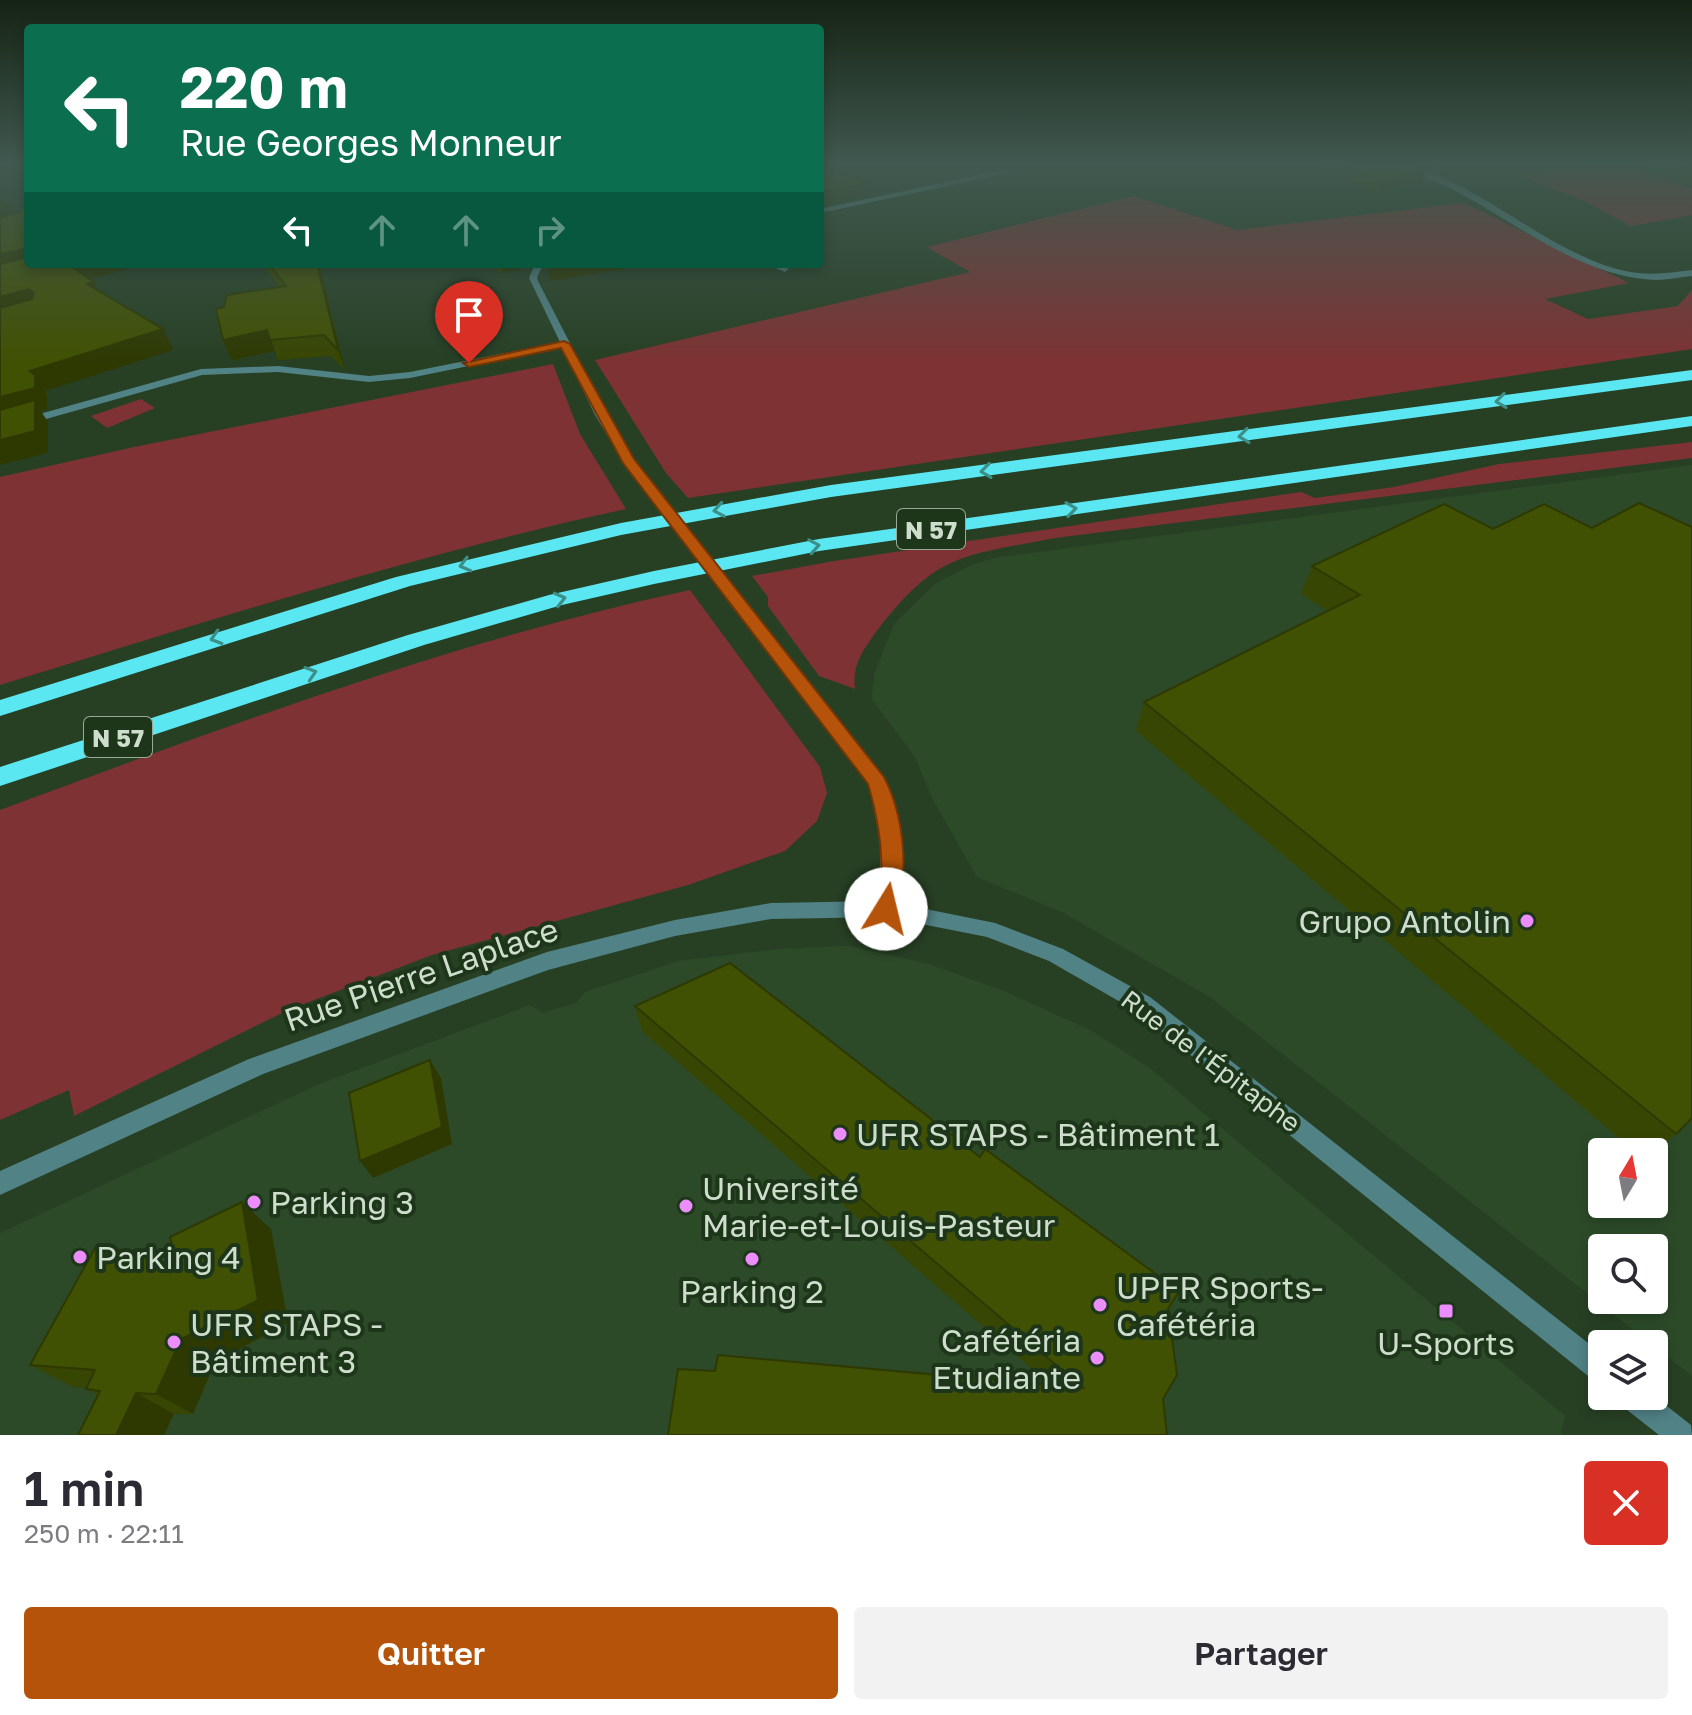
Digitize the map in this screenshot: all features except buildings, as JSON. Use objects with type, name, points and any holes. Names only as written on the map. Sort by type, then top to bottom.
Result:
[{"type":"highway","points":[[1578,390],[1692,365]]},
{"type":"highway","name":"N 57","points":[[0,708],[403,581],[621,529],[831,491],[1692,375]]},
{"type":"highway","name":"N 57","points":[[0,777],[402,644],[557,600],[676,573],[834,543],[1692,423]]},
{"type":"street","points":[[1527,229],[1569,252],[1616,271],[1665,278],[1692,273]]},
{"type":"street","points":[[537,268],[533,278],[564,344],[601,415],[645,482],[877,782],[890,824],[891,879],[886,909]]},
{"type":"street","points":[[0,429],[201,372],[278,369],[369,379],[410,375],[564,344]]},
{"type":"street","name":"Rue Pierre Laplace","points":[[0,1183],[257,1066],[547,961],[675,928],[771,911],[886,909]]},
{"type":"street","name":"Rue de l'Épitaphe","points":[[886,909],[988,929],[1056,955],[1143,1004],[1588,1360]]},
{"type":"street","points":[[1650,1410],[1681,1435]]},
{"type":"shaded area","points":[[1000,229],[1518,229],[1629,283],[1545,299],[1588,319],[1678,306],[1692,290],[1692,349],[688,498],[666,473],[595,360],[970,272],[927,247]]},
{"type":"shaded area","points":[[553,364],[580,434],[626,509],[390,568],[0,685],[0,477],[134,447]]},
{"type":"shaded area","points":[[141,399],[155,408],[107,428],[91,416]]},
{"type":"shaded area","points":[[1692,442],[1692,458],[1055,538],[976,554],[937,570],[900,603],[860,657],[855,671],[855,689],[819,676],[768,606],[768,597],[752,576],[834,561],[1301,492],[1315,498],[1394,487],[1499,464]]},
{"type":"shaded area","points":[[1692,465],[1692,1376],[1668,1357],[1668,1330],[1633,1330],[1613,1314],[1668,1314],[1668,1234],[1588,1234],[1588,1294],[1210,997],[1062,912],[977,877],[932,798],[915,757],[872,699],[874,675],[894,624],[935,584],[969,566],[994,558]]},
{"type":"shaded area","points":[[690,590],[820,767],[827,793],[817,821],[785,851],[688,885],[432,955],[288,1010],[74,1116],[69,1090],[0,1120],[0,810],[170,747],[427,660],[514,634]]},
{"type":"shaded area","name":"Université Marie-et-Louis-Pasteur","points":[[849,946],[929,964],[1006,992],[1092,1031],[1151,1069],[1565,1416],[1561,1432],[1564,1435],[0,1435],[0,1233],[317,1085],[530,1005],[542,1013],[576,1003],[585,992],[679,961],[778,949]]},
{"type":"place","name":"Grupo Antolin","points":[[1527,921]]},
{"type":"place","name":"UFR STAPS - Bâtiment 1","points":[[840,1134]]},
{"type":"place","name":"Parking 3","points":[[254,1202]]},
{"type":"place","name":"Université Marie-et-Louis-Pasteur","points":[[686,1206]]},
{"type":"place","name":"Parking 4","points":[[80,1257]]},
{"type":"place","name":"Parking 2","points":[[752,1259]]},
{"type":"place","name":"UPFR Sports- Cafétéria","points":[[1100,1305]]},
{"type":"place","name":"U-Sports","points":[[1446,1311]]},
{"type":"place","name":"UFR STAPS - Bâtiment 3","points":[[174,1342]]},
{"type":"place","name":"Cafétéria Etudiante","points":[[1097,1358]]},
{"type":"route","points":[[469,363],[564,344],[628,460],[877,782],[890,824],[892,860],[886,909]]}]
